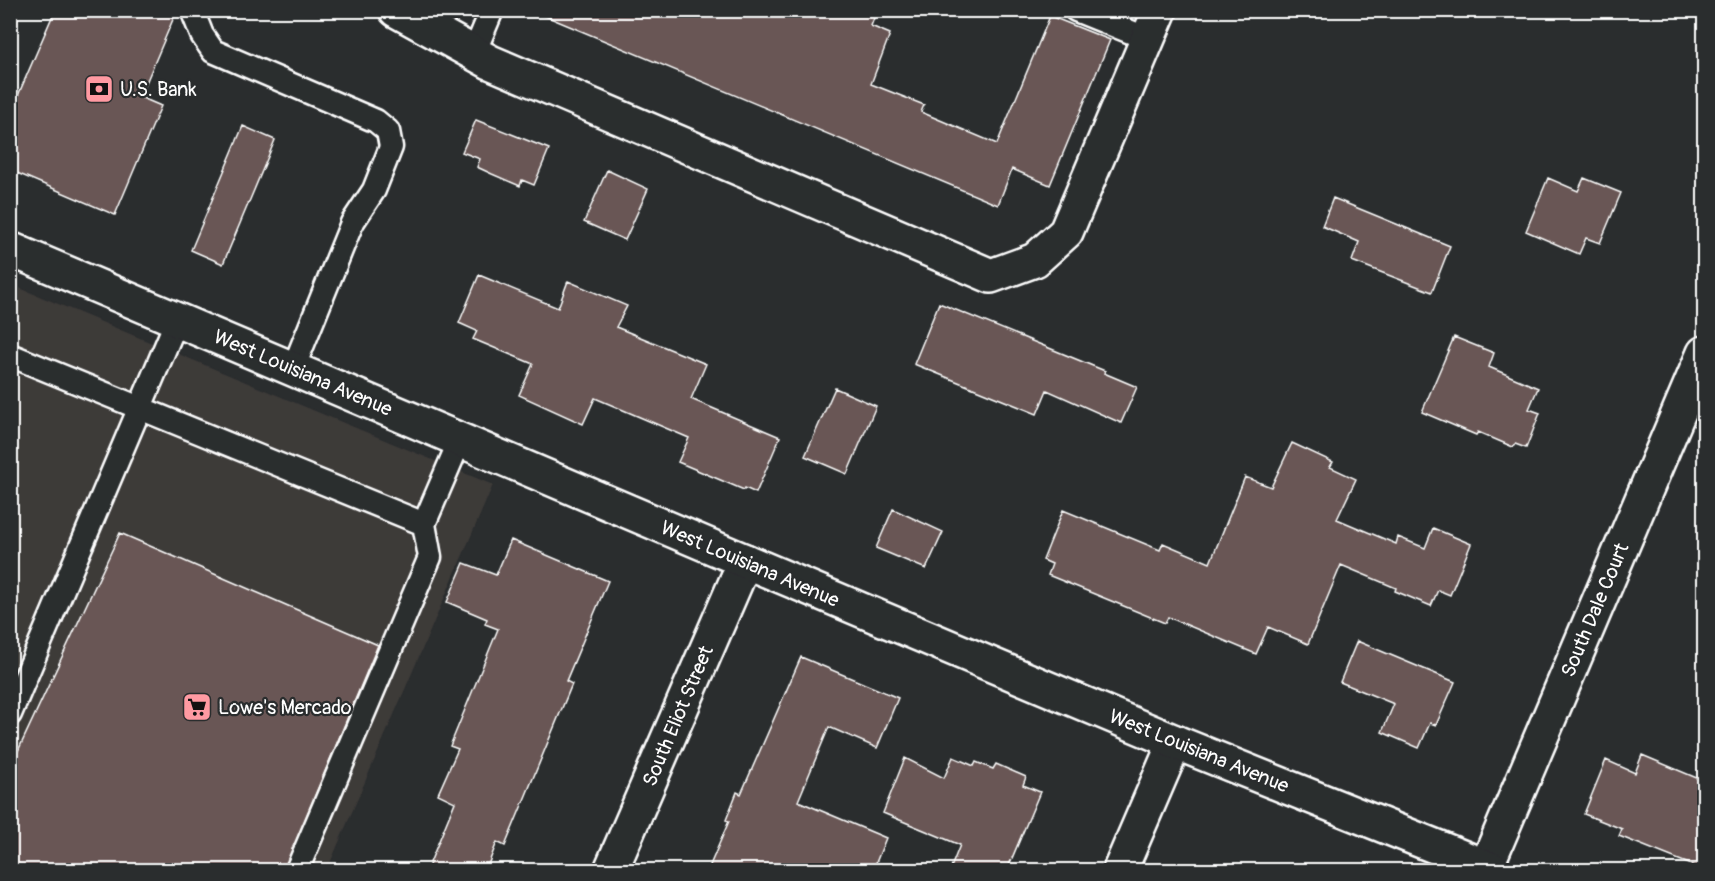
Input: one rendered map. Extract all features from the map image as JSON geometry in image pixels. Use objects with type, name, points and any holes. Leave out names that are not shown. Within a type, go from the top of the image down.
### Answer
[{"type":"street","points":[[396,10],[490,62],[991,276],[1035,260],[1066,232],[1154,25]]},
{"type":"street","name":"West Louisiana Avenue","points":[[10,249],[1175,742],[1490,869]]},
{"type":"street","name":"South Dale Court","points":[[1490,869],[1704,353]]},
{"type":"street","name":"South Eliot Street","points":[[611,870],[745,561]]},
{"type":"street","points":[[1120,870],[1175,742]]},
{"type":"lane","points":[[192,10],[202,35],[213,51],[376,122],[388,131],[391,147],[374,190],[352,223],[293,369]]},
{"type":"lane","points":[[474,53],[492,10]]},
{"type":"lane","points":[[1076,10],[1154,25]]},
{"type":"lane","points":[[10,714],[177,320]]},
{"type":"lane","points":[[10,355],[424,524]]},
{"type":"lane","points":[[297,870],[430,557],[424,524],[460,440]]},
{"type":"shaded area","points":[[10,284],[493,485],[327,870],[11,870]]},
{"type":"building","points":[[55,10],[177,10],[140,97],[161,106],[115,215],[10,170],[10,114]]},
{"type":"building","points":[[531,10],[877,10],[871,26],[890,34],[871,84],[924,105],[921,112],[997,144],[1050,16],[1110,40],[1050,185],[1012,169],[998,205]]},
{"type":"building","points":[[476,120],[549,149],[534,185],[522,180],[520,186],[492,174],[477,167],[480,159],[462,152]]},
{"type":"building","points":[[243,126],[275,140],[223,264],[191,250]]},
{"type":"building","points":[[607,170],[648,189],[625,240],[584,222]]},
{"type":"building","points":[[1548,178],[1578,191],[1584,178],[1621,193],[1600,243],[1586,238],[1579,254],[1526,231]]},
{"type":"building","points":[[1333,198],[1450,246],[1432,292],[1352,261],[1359,242],[1322,226]]},
{"type":"building","points":[[479,275],[558,308],[568,281],[627,306],[616,327],[706,364],[691,399],[780,437],[756,493],[678,462],[689,438],[595,398],[583,424],[519,395],[533,364],[473,339],[477,331],[459,323]]},
{"type":"building","points":[[939,303],[1105,371],[1104,373],[1137,387],[1121,423],[1047,390],[1037,414],[914,364]]},
{"type":"building","points":[[1454,337],[1494,353],[1489,367],[1538,388],[1529,409],[1540,413],[1526,448],[1515,444],[1513,447],[1478,432],[1476,435],[1422,412]]},
{"type":"building","points":[[835,388],[876,406],[847,474],[805,456]]},
{"type":"building","points":[[1292,443],[1333,462],[1330,467],[1356,479],[1337,519],[1396,544],[1398,537],[1425,548],[1433,528],[1471,544],[1450,595],[1438,590],[1431,606],[1395,591],[1396,588],[1341,565],[1308,644],[1268,627],[1256,654],[1168,617],[1165,623],[1048,575],[1052,564],[1043,560],[1063,510],[1160,550],[1163,543],[1210,563],[1245,477],[1271,487]]},
{"type":"building","points":[[893,509],[943,532],[926,569],[876,548]]},
{"type":"building","name":"Lowe's Mercado","points":[[120,533],[378,645],[284,870],[10,870],[10,768]]},
{"type":"building","points":[[511,540],[608,581],[566,681],[572,684],[505,846],[497,842],[486,870],[427,870],[455,802],[438,794],[458,749],[450,746],[498,629],[485,624],[487,619],[447,602],[464,563],[496,575]]},
{"type":"building","points":[[1357,641],[1455,682],[1436,725],[1430,723],[1419,748],[1382,732],[1394,704],[1340,682]]},
{"type":"building","points":[[801,657],[898,698],[877,748],[829,727],[798,801],[886,838],[873,870],[708,870],[729,821],[726,820],[737,792],[741,794]]},
{"type":"building","points":[[1642,755],[1704,781],[1704,870],[1619,836],[1622,829],[1584,814],[1606,760],[1635,773]]},
{"type":"building","points":[[953,757],[974,766],[976,762],[993,769],[996,764],[1026,777],[1023,785],[1040,792],[1007,870],[950,870],[960,845],[883,813],[905,758],[944,778]]},
{"type":"place","name":"U.S. Bank","points":[[99,89]]},
{"type":"place","name":"Lowe's Mercado","points":[[197,707]]}]
